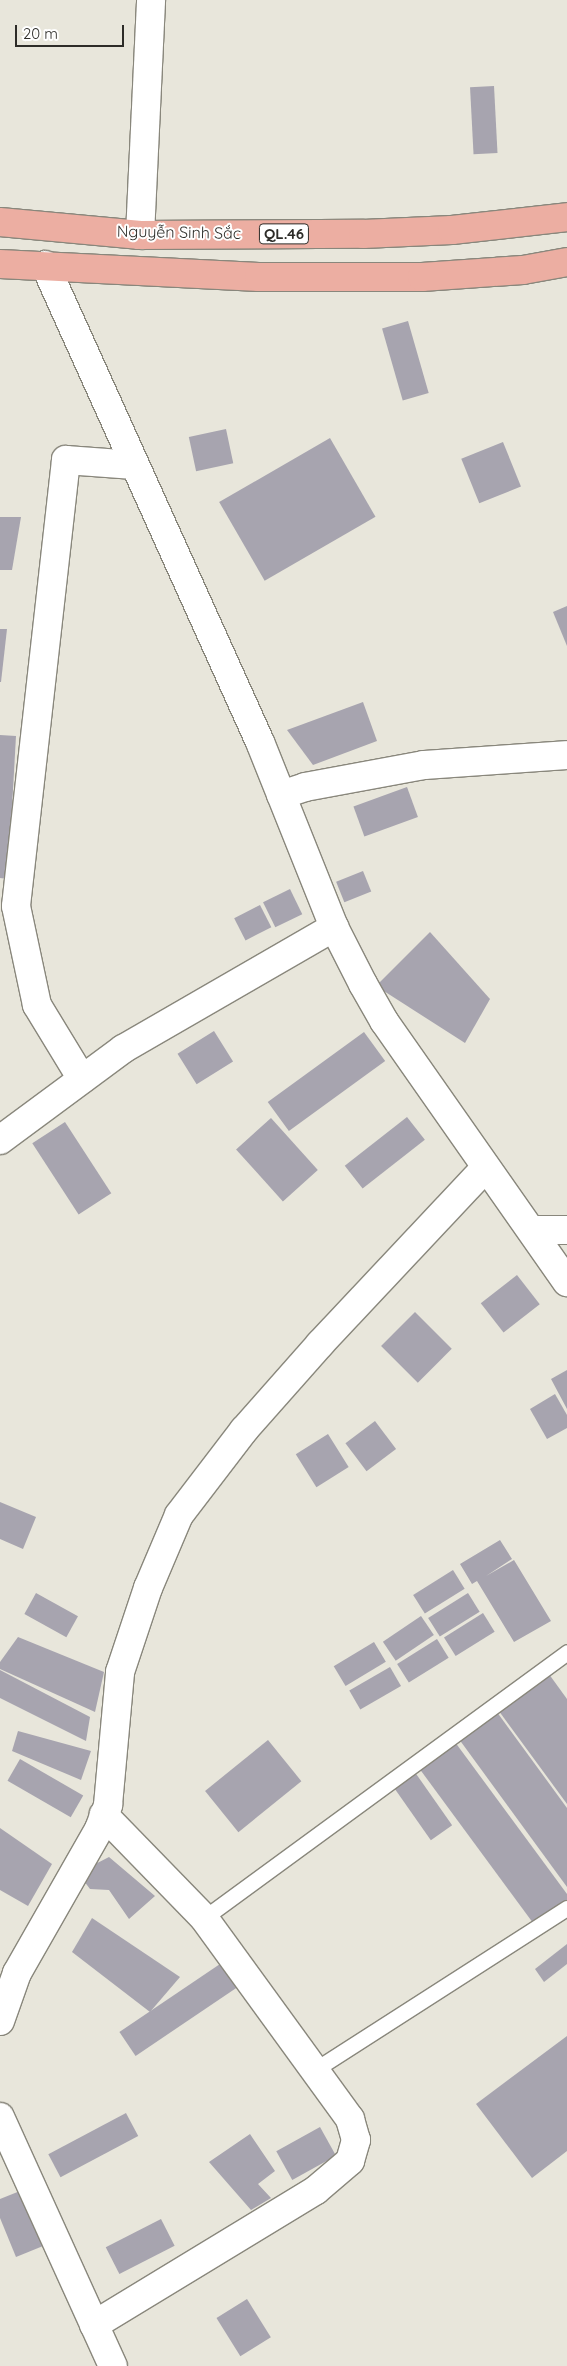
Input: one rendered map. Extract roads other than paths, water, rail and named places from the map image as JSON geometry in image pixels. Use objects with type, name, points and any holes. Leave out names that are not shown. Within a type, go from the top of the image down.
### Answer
[{"type":"highway","name":"Nguyễn Sinh Sắc","points":[[0,222],[140,234],[373,233],[452,230],[567,217]]},
{"type":"highway","points":[[0,264],[259,277],[422,277],[523,270],[567,262]]},
{"type":"street","points":[[140,234],[151,0]]},
{"type":"street","points":[[45,265],[281,795],[334,927],[384,1021],[484,1168],[532,1230],[567,1282]]},
{"type":"street","points":[[82,1079],[37,1005],[16,906],[66,460],[134,465]]},
{"type":"street","points":[[281,795],[305,787],[424,765],[567,755]]},
{"type":"street","points":[[0,1140],[124,1049],[334,927]]},
{"type":"street","points":[[0,2021],[17,1973],[104,1815],[114,1761],[120,1672],[148,1588],[179,1515],[244,1430],[320,1344],[484,1168]]},
{"type":"street","points":[[532,1230],[567,1230]]},
{"type":"street","points":[[94,2325],[316,2190],[350,2161],[356,2140],[350,2119],[316,2069],[204,1918],[104,1815]]},
{"type":"street","points":[[0,2117],[112,2366]]},
{"type":"lane","points":[[204,1918],[567,1652]]},
{"type":"lane","points":[[316,2069],[567,1908]]}]
